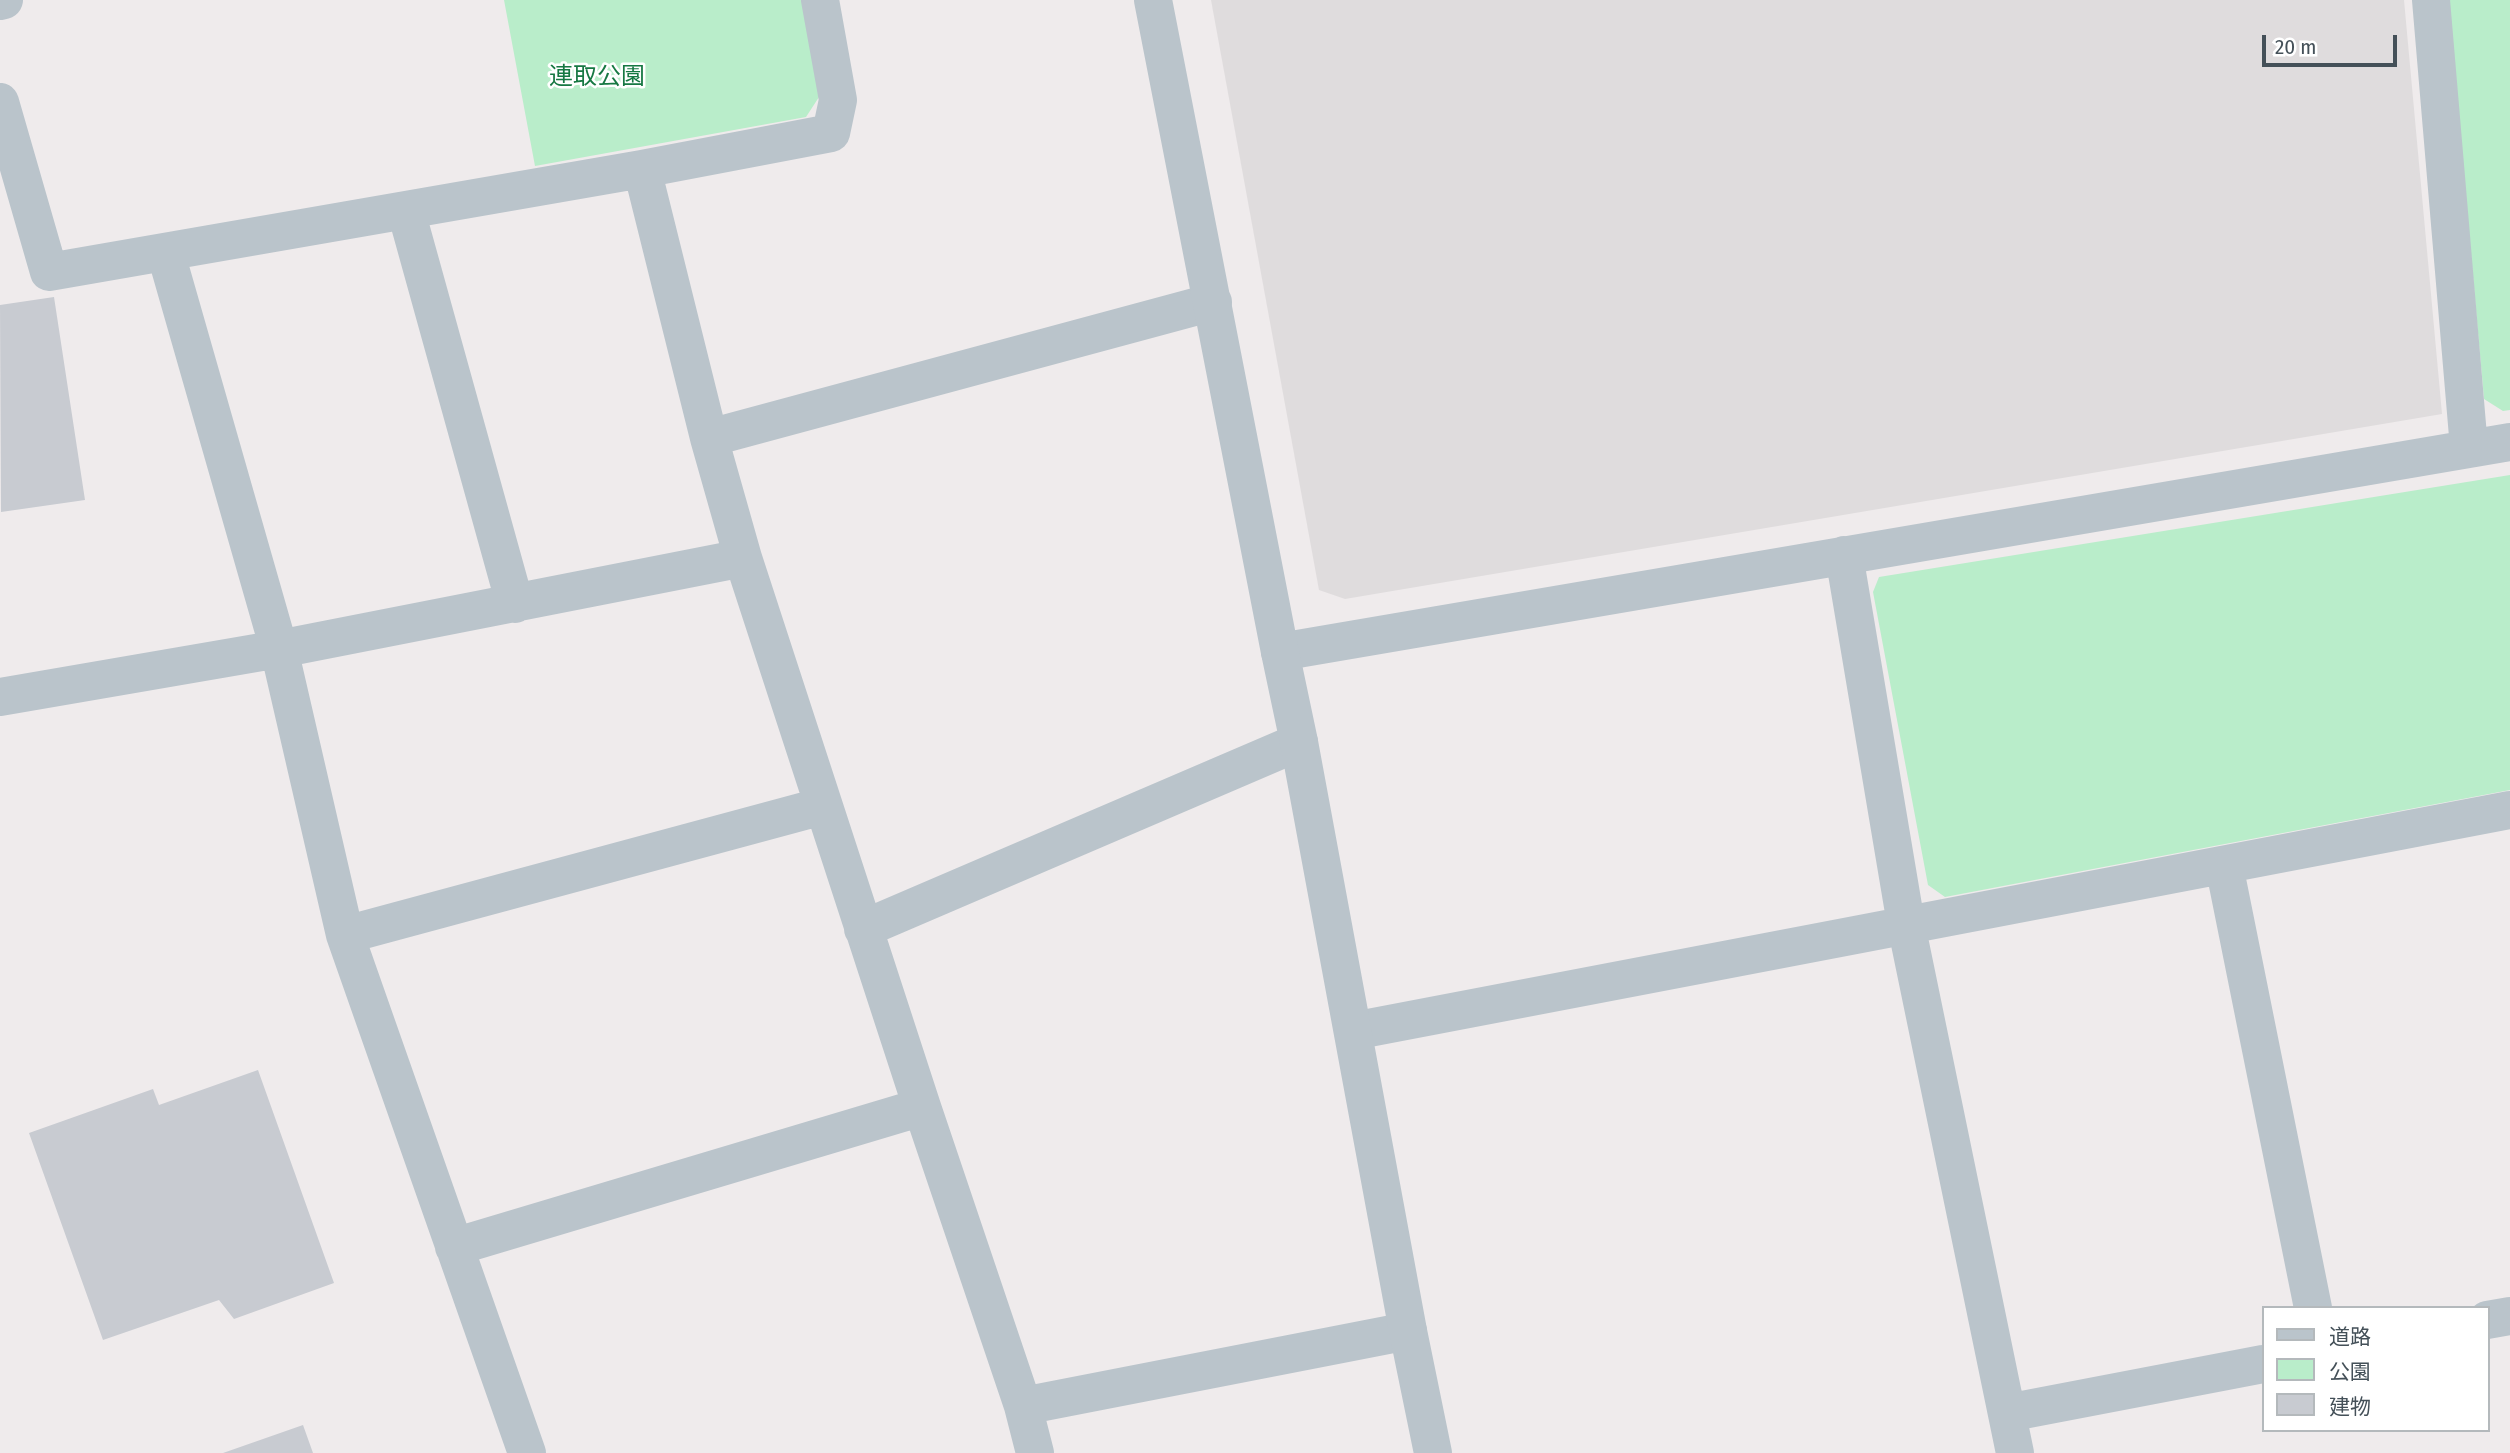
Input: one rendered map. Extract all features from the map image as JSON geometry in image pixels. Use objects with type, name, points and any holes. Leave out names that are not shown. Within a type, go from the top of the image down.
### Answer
[{"type":"street","points":[[0,102],[49,272],[166,254],[831,133],[838,100],[820,0]]},
{"type":"street","points":[[1153,0],[1280,652],[1300,742],[1408,1331],[1433,1453]]},
{"type":"street","points":[[2431,0],[2469,448]]},
{"type":"street","points":[[642,169],[709,438],[743,558],[863,929],[1023,1406],[1035,1453]]},
{"type":"street","points":[[406,211],[515,604]]},
{"type":"street","points":[[166,254],[279,649],[345,935],[527,1453]]},
{"type":"street","points":[[709,438],[1213,302]]},
{"type":"street","points":[[1280,652],[2510,442]]},
{"type":"street","points":[[1844,555],[1906,924],[2015,1453]]},
{"type":"street","points":[[0,697],[279,649],[743,558]]},
{"type":"street","points":[[863,929],[1300,742]]},
{"type":"street","points":[[345,935],[823,806]]},
{"type":"street","points":[[1353,1031],[2510,810]]},
{"type":"street","points":[[2224,865],[2313,1306]]},
{"type":"street","points":[[454,1247],[922,1107]]},
{"type":"street","points":[[2489,1320],[2510,1316]]},
{"type":"street","points":[[1023,1406],[1408,1331]]},
{"type":"street","points":[[2007,1413],[2262,1364]]},
{"type":"shaded area","points":[[1211,0],[2404,0],[2442,414],[1345,599],[1319,590]]},
{"type":"green space","name":"連取公園","points":[[504,0],[803,0],[821,94],[806,117],[535,166]]},
{"type":"green space","points":[[2448,0],[2510,0],[2510,410],[2503,411],[2484,399]]},
{"type":"green space","points":[[2510,475],[2510,790],[1945,897],[1928,885],[1873,592],[1879,577]]},
{"type":"building","points":[[54,297],[85,500],[1,512],[0,305]]},
{"type":"building","points":[[258,1070],[334,1283],[234,1319],[219,1300],[103,1340],[29,1133],[153,1089],[159,1105]]},
{"type":"building","points":[[303,1425],[313,1453],[223,1453]]}]
